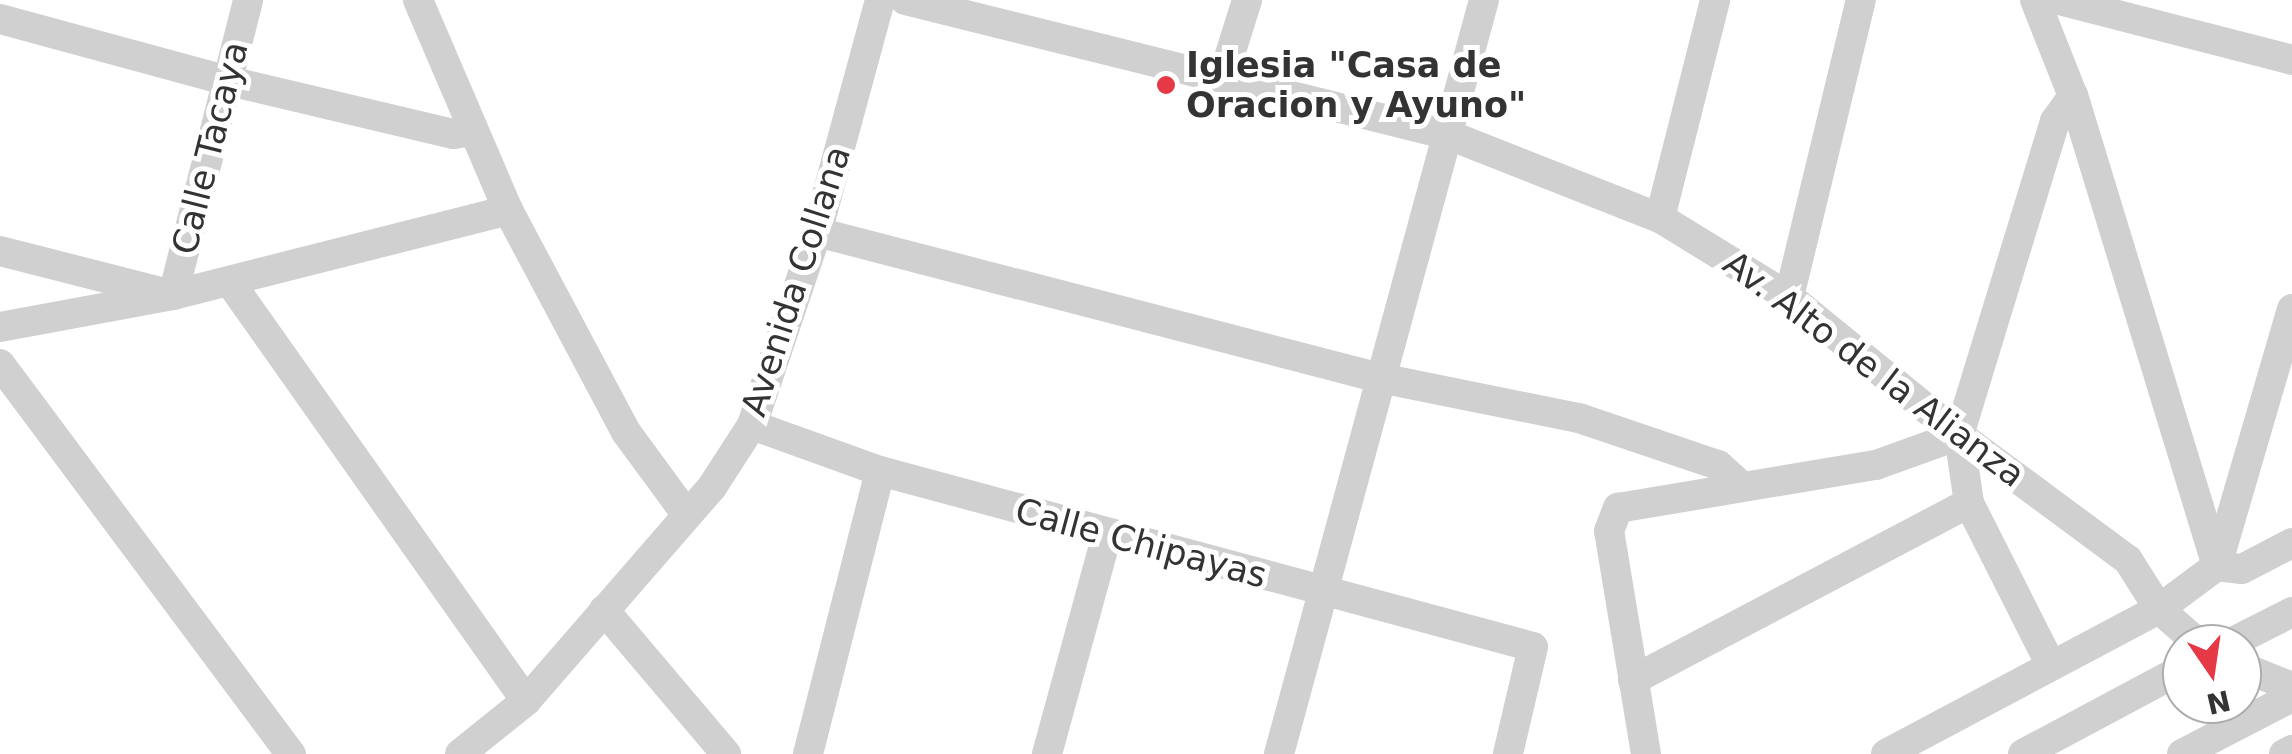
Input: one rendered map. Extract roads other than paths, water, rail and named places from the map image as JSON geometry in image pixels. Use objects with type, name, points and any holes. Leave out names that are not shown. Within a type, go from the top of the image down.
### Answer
[{"type":"street","name":"Calle Tacaya","points":[[173,296],[248,0]]},
{"type":"street","points":[[418,0],[508,210],[626,432],[687,515]]},
{"type":"street","name":"Avenida Collana","points":[[460,754],[526,701],[687,515],[752,425],[817,232],[880,0]]},
{"type":"street","name":"Av. Alto de la Alianza","points":[[906,0],[1449,135],[1660,218],[1789,297],[1959,435],[2128,560],[2159,609],[2176,624]]},
{"type":"street","points":[[1222,80],[1247,0]]},
{"type":"street","points":[[1279,754],[1484,0]]},
{"type":"street","points":[[1660,218],[1715,0]]},
{"type":"street","points":[[1789,297],[1860,0]]},
{"type":"street","points":[[2035,0],[2074,96],[2216,566]]},
{"type":"street","points":[[2059,0],[2292,60]]},
{"type":"street","points":[[0,19],[225,80],[454,134],[473,132]]},
{"type":"street","points":[[2051,665],[1969,503],[1959,435],[2055,121],[2074,96]]},
{"type":"street","points":[[0,327],[173,296],[508,210]]},
{"type":"street","points":[[817,232],[1380,378],[1579,418],[1718,465],[1741,486]]},
{"type":"street","points":[[0,251],[173,296]]},
{"type":"street","points":[[230,282],[526,701]]},
{"type":"street","points":[[1886,754],[2159,609],[2216,566],[2292,309]]},
{"type":"street","points":[[0,364],[291,754]]},
{"type":"street","name":"Calle Chipayas","points":[[752,425],[880,472],[1533,647],[1508,754]]},
{"type":"street","points":[[1646,754],[1609,531],[1614,514],[1631,502],[1876,465],[1959,435]]},
{"type":"street","points":[[808,754],[880,472]]},
{"type":"street","points":[[1633,680],[1969,503]]},
{"type":"street","points":[[1046,754],[1108,534]]},
{"type":"street","points":[[2216,566],[2242,569],[2292,544]]},
{"type":"street","points":[[604,610],[726,754]]},
{"type":"street","points":[[2262,627],[2292,612]]},
{"type":"street","points":[[2262,675],[2292,687]]},
{"type":"street","points":[[2023,754],[2162,680]]},
{"type":"street","points":[[2182,754],[2292,697]]},
{"type":"street","points":[[2284,754],[2292,750]]},
{"type":"place","name":"Iglesia \"Casa de Oracion y Ayuno\"","points":[[1166,85]]}]
